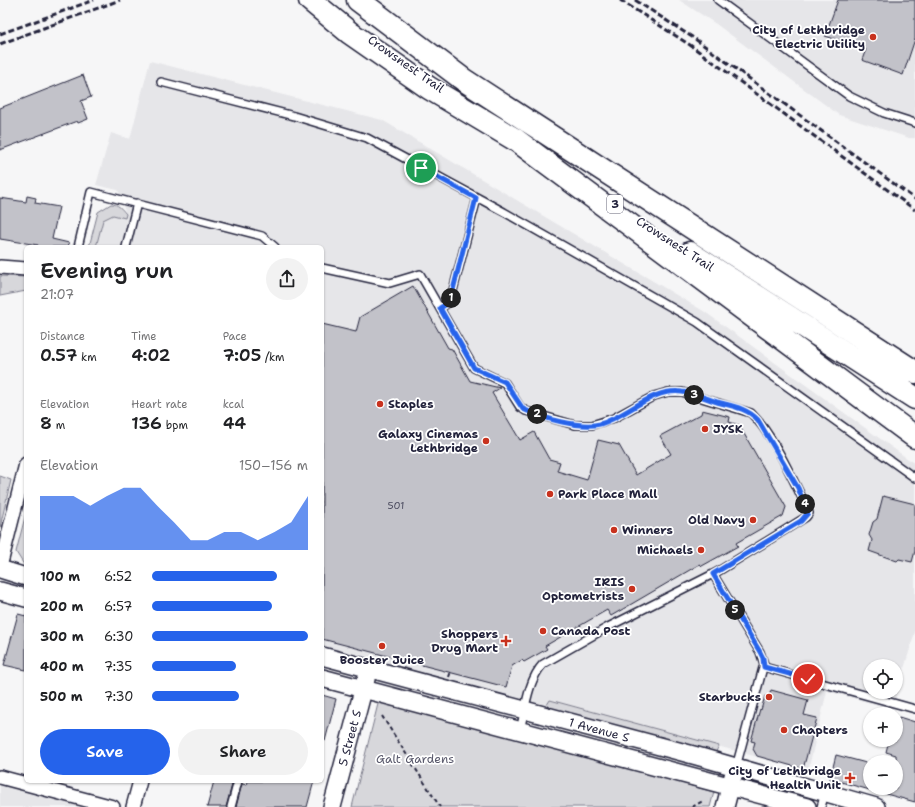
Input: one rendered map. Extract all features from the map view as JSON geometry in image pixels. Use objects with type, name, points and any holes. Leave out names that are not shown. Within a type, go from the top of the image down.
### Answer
[{"type":"highway","points":[[310,0],[350,33],[429,88],[516,140],[915,438]]},
{"type":"highway","name":"Crowsnest Trail","points":[[322,0],[371,40],[516,140],[915,398]]},
{"type":"highway","name":"Crowsnest Trail","points":[[358,0],[413,44],[464,80],[915,372]]},
{"type":"highway","points":[[372,0],[464,80]]},
{"type":"highway","points":[[636,192],[915,355]]},
{"type":"street","points":[[0,267],[24,269]]},
{"type":"street","points":[[24,472],[0,568],[24,576]]},
{"type":"street","points":[[0,591],[24,597]]},
{"type":"street","name":"1 Avenue S","points":[[324,657],[736,767],[823,800],[876,807]]},
{"type":"street","name":"5 Street S","points":[[332,807],[369,669]]},
{"type":"street","name":"1 Avenue S","points":[[324,679],[730,788],[807,807]]},
{"type":"street","points":[[725,807],[736,767]]},
{"type":"street","points":[[0,777],[113,807]]},
{"type":"street","points":[[133,807],[139,783]]},
{"type":"lane","points":[[718,0],[849,96],[884,113],[915,123]]},
{"type":"lane","points":[[161,82],[294,116],[363,136],[697,322],[915,478]]},
{"type":"lane","points":[[78,245],[91,192],[262,236],[273,245]]},
{"type":"lane","points":[[440,308],[450,302],[476,198]]},
{"type":"lane","points":[[126,245],[137,203]]},
{"type":"lane","points":[[324,268],[390,283],[420,274],[474,368],[505,382],[520,407],[526,411],[575,424],[592,425],[614,418],[654,396],[668,392],[682,392],[752,413],[774,446],[798,488],[808,513],[801,521],[713,574],[608,627],[543,664],[537,672],[520,731]]},
{"type":"lane","points":[[713,574],[763,658],[764,667],[736,767]]},
{"type":"lane","points":[[764,667],[915,709]]},
{"type":"lane","points":[[231,807],[237,783]]},
{"type":"path","points":[[382,716],[440,807]]},
{"type":"path","points":[[692,807],[703,802]]},
{"type":"shaded area","points":[[679,0],[915,0],[915,138],[909,138],[839,115],[716,24]]},
{"type":"shaded area","points":[[150,61],[382,120],[705,312],[915,464],[915,632],[903,672],[903,659],[863,659],[863,699],[895,699],[893,707],[885,707],[827,691],[808,771],[551,700],[545,708],[324,649],[324,245],[97,245],[103,220],[113,215],[125,218],[126,214],[118,190],[96,185],[111,133],[130,139]]},
{"type":"shaded area","points":[[0,777],[113,807],[0,807]]},
{"type":"green space","points":[[111,204],[121,208],[126,214],[125,218],[113,215],[103,220],[97,245],[90,245],[98,212]]},
{"type":"green space","points":[[0,276],[24,277],[24,291],[0,296]]},
{"type":"green space","points":[[0,476],[11,480],[0,527]]},
{"type":"green space","points":[[24,521],[24,565],[16,552]]},
{"type":"green space","name":"Galt Gardens","points":[[379,700],[714,792],[710,807],[352,807]]},
{"type":"green space","points":[[550,700],[719,746],[714,755],[545,708]]},
{"type":"building","name":"City of Lethbridge Electric Utility","points":[[838,0],[915,0],[915,39],[903,75],[862,60],[866,49],[825,36]]},
{"type":"building","points":[[83,75],[91,97],[81,101],[88,119],[78,123],[77,121],[0,150],[0,108]]},
{"type":"building","points":[[27,196],[36,198],[35,203],[59,207],[52,239],[69,243],[68,245],[38,245],[0,239],[0,198],[26,202]]},
{"type":"building","name":"Park Place Mall","points":[[413,286],[448,348],[452,349],[470,381],[500,388],[492,393],[520,440],[534,432],[549,459],[560,462],[557,471],[587,480],[598,440],[619,445],[636,475],[671,454],[660,436],[701,414],[702,410],[730,417],[729,422],[739,425],[786,507],[783,516],[736,543],[738,546],[702,566],[700,564],[611,616],[607,610],[545,646],[547,649],[524,662],[522,660],[512,666],[506,687],[324,640],[324,324],[356,332],[360,317]]},
{"type":"building","points":[[883,496],[915,504],[915,551],[912,562],[899,559],[897,561],[869,551],[872,540],[869,535],[873,522],[877,519]]},
{"type":"building","points":[[18,614],[24,616],[24,670],[4,665]]},
{"type":"building","name":"Chapters","points":[[771,690],[808,700],[804,715],[817,718],[803,769],[757,756],[753,749],[755,742],[751,741],[760,709],[761,710],[765,696],[769,697]]},
{"type":"building","points":[[324,696],[336,699],[324,741]]},
{"type":"building","points":[[903,718],[915,722],[915,802],[890,795],[903,795],[903,755],[896,755],[886,752],[887,747],[903,747]]},
{"type":"building","points":[[836,755],[863,762],[863,788],[830,779]]},
{"type":"building","points":[[213,783],[232,783],[226,807],[207,807]]},
{"type":"building","points":[[248,783],[313,783],[307,807],[236,807],[242,784],[247,785]]},
{"type":"railway","points":[[0,34],[94,0]]},
{"type":"railway","points":[[0,44],[120,0]]},
{"type":"railway","points":[[620,0],[690,45],[915,210]]},
{"type":"railway","points":[[635,0],[695,39],[915,199]]},
{"type":"place","name":"City of Lethbridge Electric Utility","points":[[873,37]]},
{"type":"place","name":"Staples","points":[[380,404]]},
{"type":"place","name":"JYSK","points":[[705,429]]},
{"type":"place","name":"Galaxy Cinemas Lethbridge","points":[[486,441]]},
{"type":"place","name":"Park Place Mall","points":[[550,494]]},
{"type":"place","name":"Old Navy","points":[[753,520]]},
{"type":"place","name":"Winners","points":[[614,530]]},
{"type":"place","name":"Michaels","points":[[701,550]]},
{"type":"place","name":"IRIS Optometrists","points":[[632,589]]},
{"type":"place","name":"Canada Post","points":[[543,631]]},
{"type":"place","name":"Shoppers Drug Mart","points":[[506,641]]},
{"type":"place","name":"Booster Juice","points":[[382,646]]},
{"type":"place","name":"Starbucks","points":[[769,697]]},
{"type":"place","name":"Chapters","points":[[784,730]]},
{"type":"place","name":"City of Lethbridge Health Unit","points":[[850,778]]},
{"type":"route","points":[[421,168],[476,198],[450,302],[440,308],[474,368],[492,377],[500,378],[505,382],[520,407],[526,411],[575,424],[592,425],[601,424],[614,418],[654,396],[668,392],[682,392],[741,408],[752,413],[758,420],[798,488],[808,513],[801,521],[713,574],[760,652],[763,658],[764,667],[808,679]]}]
